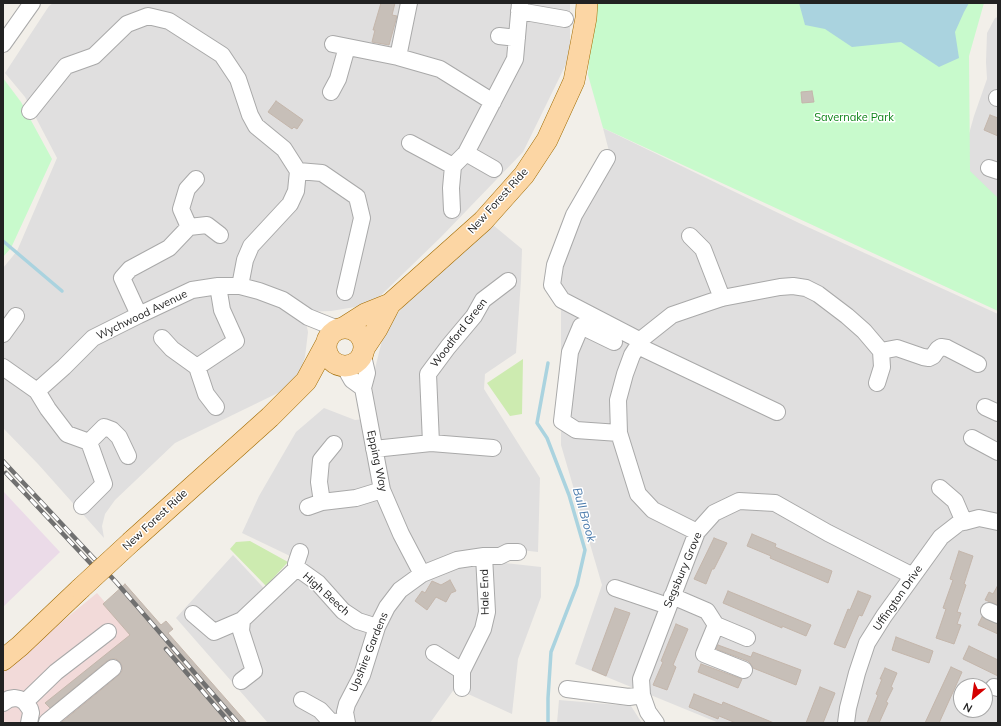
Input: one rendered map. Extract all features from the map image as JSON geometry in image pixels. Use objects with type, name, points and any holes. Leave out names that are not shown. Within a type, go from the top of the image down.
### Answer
[{"type":"main road","name":"New Forest Ride","points":[[3,660],[270,417],[306,381],[333,336],[365,314],[390,304],[483,221],[524,175],[547,140],[574,81],[586,18],[587,3]]},
{"type":"main road","name":"New Forest Ride","points":[[306,381],[325,376],[343,366],[355,364],[364,352],[390,304]]},
{"type":"main road","points":[[343,366],[336,364],[328,356],[333,336],[349,328],[356,330],[364,341],[364,352]]},
{"type":"street","points":[[3,44],[32,3]]},
{"type":"street","points":[[398,57],[409,3]]},
{"type":"street","points":[[452,210],[451,188],[453,166],[466,153],[515,59],[520,7],[565,19]]},
{"type":"street","points":[[30,111],[66,66],[94,56],[127,24],[147,9],[169,21],[222,55],[238,79],[250,115],[256,126],[284,149],[298,171],[296,191],[290,204],[251,246],[245,260],[240,286]]},
{"type":"street","points":[[499,36],[517,38]]},
{"type":"street","points":[[331,92],[338,79],[340,45],[398,57],[440,69],[493,102]]},
{"type":"street","points":[[410,143],[453,166]]},
{"type":"street","points":[[466,153],[494,169]]},
{"type":"street","points":[[607,158],[574,215],[555,265],[552,285],[562,300],[639,344],[777,412]]},
{"type":"street","points":[[298,171],[322,173],[357,197],[362,218],[345,292]]},
{"type":"street","points":[[189,227],[181,210],[187,189],[196,179]]},
{"type":"street","points":[[138,315],[122,278],[130,269],[169,248],[189,227],[207,225],[220,235]]},
{"type":"street","points":[[690,236],[703,249],[722,298]]},
{"type":"street","name":"Woodford Green","points":[[431,442],[428,374],[474,316],[483,300],[508,281]]},
{"type":"street","points":[[197,367],[236,341],[222,310],[218,286]]},
{"type":"street","name":"Wychwood Avenue","points":[[37,391],[93,338],[192,290],[218,286],[240,286],[259,291],[283,300],[333,336]]},
{"type":"street","points":[[697,532],[653,510],[638,494],[619,433],[618,400],[632,355],[643,338],[672,315],[722,298],[780,287],[793,286],[806,288],[818,294],[847,316],[864,331],[882,351],[882,367],[877,383]]},
{"type":"street","points":[[3,334],[16,316]]},
{"type":"street","points":[[614,342],[581,326],[570,352],[562,421],[576,430],[619,433]]},
{"type":"street","points":[[162,338],[172,349],[197,367],[206,394],[216,407]]},
{"type":"street","points":[[882,351],[898,348],[929,358],[933,356],[941,347],[947,348],[978,364]]},
{"type":"street","name":"Epping Way","points":[[364,352],[367,373],[363,388],[382,490],[400,534],[422,574]]},
{"type":"street","points":[[343,366],[352,380],[363,388]]},
{"type":"street","points":[[3,367],[37,391],[48,409],[67,434],[89,442],[104,484],[82,506]]},
{"type":"street","points":[[89,442],[104,428],[112,430],[119,437],[128,456]]},
{"type":"street","points":[[972,438],[998,452]]},
{"type":"street","points":[[374,449],[431,442],[493,448]]},
{"type":"street","points":[[334,444],[321,460],[315,504],[356,498],[382,490]]},
{"type":"street","points":[[940,488],[955,501],[964,522]]},
{"type":"street","name":"Segsbury Grove","points":[[656,723],[648,712],[642,695],[640,679],[697,532],[714,513],[739,501],[775,503],[828,533],[913,576]]},
{"type":"street","name":"Uffington Drive","points":[[846,723],[848,708],[857,673],[867,643],[884,616],[941,537],[959,523],[979,518],[998,522]]},
{"type":"street","name":"High Beech","points":[[242,620],[296,568],[300,552]]},
{"type":"street","name":"Hale End","points":[[422,574],[457,560],[484,556],[500,556],[508,552],[518,552]]},
{"type":"street","name":"Hale End","points":[[462,688],[462,671],[483,629],[487,612],[484,556]]},
{"type":"street","name":"High Beech","points":[[296,568],[318,583],[343,611],[358,621],[377,627]]},
{"type":"street","name":"Upshire Gardens","points":[[302,700],[320,710],[331,722],[347,722],[345,712],[347,704],[362,675],[377,627],[387,607],[400,590],[422,574]]},
{"type":"street","points":[[615,588],[707,611],[716,625],[747,638]]},
{"type":"street","points":[[193,614],[214,632],[242,620],[241,631],[254,671],[241,681]]},
{"type":"street","points":[[716,625],[704,654],[744,670]]},
{"type":"street","points":[[25,702],[56,672],[108,632]]},
{"type":"street","points":[[434,653],[462,671]]},
{"type":"street","points":[[3,703],[9,699],[20,699],[25,702],[30,709],[30,720],[47,722],[113,668]]},
{"type":"street","points":[[567,689],[629,697],[642,695]]},
{"type":"shaded area","points":[[53,3],[570,3],[570,56],[523,152],[441,237],[376,300],[355,307],[331,311],[304,312],[308,332],[305,357],[299,375],[282,391],[175,443],[115,500],[105,514],[102,526],[104,538],[38,464],[3,428],[3,268],[17,251],[57,158],[25,97],[5,73],[49,6]]},
{"type":"shaded area","points":[[998,17],[998,220],[956,180],[974,116],[987,79],[987,33],[995,18]]},
{"type":"shaded area","points":[[603,128],[799,223],[998,314],[998,723],[719,723],[575,664],[602,585],[561,445],[561,274],[579,212],[611,159]]},
{"type":"shaded area","points":[[493,225],[522,249],[521,280],[516,353],[485,374],[484,389],[540,478],[538,552],[503,548],[505,563],[541,567],[541,597],[518,659],[512,714],[455,688],[430,723],[268,723],[176,618],[233,555],[273,598],[305,567],[290,556],[242,533],[259,496],[296,432],[324,408],[355,420],[373,418],[372,381],[385,328],[409,300]]},
{"type":"shaded area","points":[[3,491],[60,552],[3,607]]},
{"type":"shaded area","points":[[97,593],[209,723],[3,723],[3,670]]},
{"type":"shaded area","points":[[559,700],[631,706],[642,723],[557,723]]},
{"type":"green space","name":"Savernake Park","points":[[593,3],[984,3],[969,56],[970,171],[998,198],[998,311],[603,128],[588,75]]},
{"type":"green space","points":[[3,78],[21,102],[52,159],[11,248],[3,257]]},
{"type":"green space","points":[[523,359],[522,414],[510,416],[487,383]]},
{"type":"green space","points":[[250,541],[288,562],[266,586],[230,549],[236,542]]},
{"type":"water","points":[[799,3],[969,3],[955,32],[959,58],[939,67],[901,42],[852,47],[825,29],[805,25]]},
{"type":"building","points":[[381,3],[395,3],[392,15],[397,16],[389,45],[372,42],[375,30],[373,30]]},
{"type":"building","points":[[812,91],[814,102],[802,103],[801,92]]},
{"type":"building","points":[[276,101],[303,120],[297,129],[294,127],[292,129],[268,112]]},
{"type":"building","points":[[990,115],[998,118],[998,136],[984,130]]},
{"type":"building","points":[[752,534],[776,544],[775,547],[832,571],[828,583],[770,558],[771,556],[747,546]]},
{"type":"building","points":[[714,538],[727,543],[714,569],[712,569],[706,584],[694,579]]},
{"type":"building","points":[[959,551],[973,556],[964,584],[966,585],[957,612],[961,613],[957,624],[961,625],[954,644],[936,638],[946,609],[943,608],[953,580],[950,579]]},
{"type":"building","points":[[450,580],[456,591],[451,593],[446,602],[436,597],[427,610],[415,601],[422,591],[425,593],[432,581],[441,585]]},
{"type":"building","points":[[125,584],[161,625],[166,621],[173,629],[168,633],[247,723],[63,723],[62,722],[119,675],[122,671],[122,666],[116,659],[107,661],[50,708],[45,703],[130,635],[103,604]]},
{"type":"building","points":[[998,585],[998,605],[985,600],[989,592],[993,594]]},
{"type":"building","points":[[728,591],[811,625],[806,636],[782,626],[782,628],[723,603]]},
{"type":"building","points":[[858,591],[871,596],[862,616],[859,615],[845,648],[834,644],[848,609],[850,610]]},
{"type":"building","points":[[615,608],[630,613],[606,676],[592,670]]},
{"type":"building","points":[[982,617],[998,624],[998,634],[978,625]]},
{"type":"building","points":[[676,624],[688,629],[673,665],[676,667],[667,690],[653,685],[663,662],[661,661]]},
{"type":"building","points":[[896,637],[933,651],[929,663],[892,650]]},
{"type":"building","points":[[718,645],[751,657],[753,652],[801,670],[796,685],[753,668],[748,661],[716,649]]},
{"type":"building","points":[[969,646],[998,660],[998,676],[963,659]]},
{"type":"building","points":[[701,664],[742,679],[738,688],[698,672]]},
{"type":"building","points":[[951,667],[962,672],[959,678],[953,678],[953,692],[939,723],[925,723]]},
{"type":"building","points":[[885,668],[897,673],[891,687],[893,688],[886,702],[888,703],[879,723],[867,723],[878,695],[876,694]]},
{"type":"building","points":[[820,687],[835,693],[823,723],[806,723]]},
{"type":"building","points":[[694,694],[722,705],[723,702],[774,723],[736,723],[719,716],[718,719],[689,707]]},
{"type":"waterway","points":[[3,241],[62,291]]},
{"type":"waterway","name":"Bull Brook","points":[[548,363],[537,423],[547,438],[569,495],[585,550],[577,585],[551,652],[548,723]]},
{"type":"railway","points":[[3,461],[116,582],[238,723]]},
{"type":"railway","points":[[6,473],[93,566]]},
{"type":"railway","points":[[166,649],[230,723]]}]
